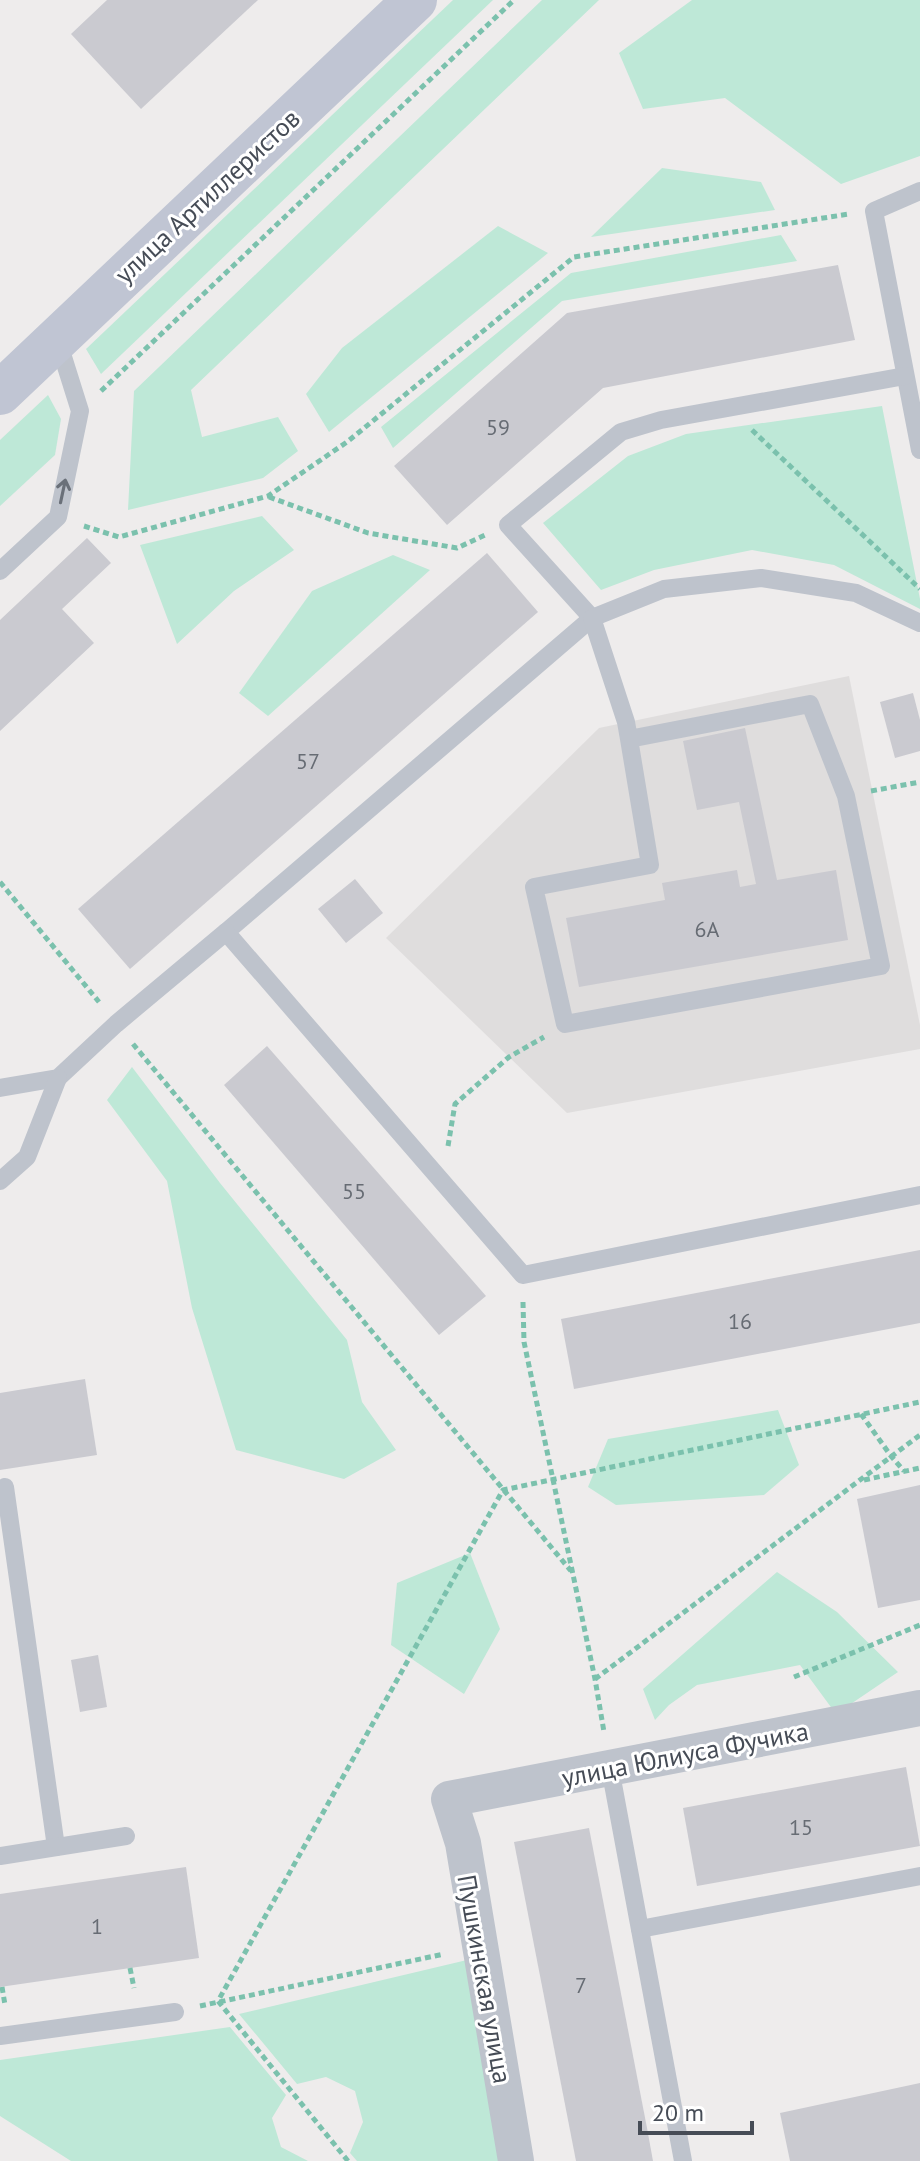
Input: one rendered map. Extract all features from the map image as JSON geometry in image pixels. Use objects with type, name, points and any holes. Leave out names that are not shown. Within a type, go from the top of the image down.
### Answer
[{"type":"street","name":"улица Артиллеристов","points":[[0,393],[415,0]]},
{"type":"street","name":"улица Юлиуса Фучика","points":[[449,1799],[920,1708]]},
{"type":"street","name":"Пушкинская улица","points":[[449,1799],[463,1843],[516,2161]]},
{"type":"lane","points":[[920,191],[874,211],[920,450]]},
{"type":"lane","points":[[0,571],[58,517],[80,411],[57,339]]},
{"type":"lane","points":[[629,739],[810,704],[846,796],[881,966],[565,1024],[534,887],[650,865],[626,722],[592,618],[508,525],[621,432],[661,420],[905,376]]},
{"type":"lane","points":[[0,1181],[27,1157],[58,1078],[116,1024],[592,618],[664,589],[761,578],[856,593],[920,623]]},
{"type":"lane","points":[[226,932],[523,1275],[920,1195]]},
{"type":"lane","points":[[0,1088],[58,1078]]},
{"type":"lane","points":[[5,1487],[56,1847]]},
{"type":"lane","points":[[610,1768],[683,2161]]},
{"type":"lane","points":[[0,1856],[126,1836]]},
{"type":"lane","points":[[640,1929],[920,1876]]},
{"type":"lane","points":[[0,2036],[175,2012]]},
{"type":"path","points":[[80,411],[514,0]]},
{"type":"path","points":[[84,526],[119,537],[268,496],[347,442],[574,257],[874,211]]},
{"type":"path","points":[[728,408],[920,589]]},
{"type":"path","points":[[268,496],[368,533],[457,548],[508,525]]},
{"type":"path","points":[[846,796],[920,782]]},
{"type":"path","points":[[0,882],[571,1571]]},
{"type":"path","points":[[442,1181],[455,1104],[509,1057],[565,1024]]},
{"type":"path","points":[[523,1275],[524,1342],[595,1679],[610,1768]]},
{"type":"path","points":[[218,2001],[503,1490],[920,1402]]},
{"type":"path","points":[[861,1414],[904,1471]]},
{"type":"path","points":[[595,1679],[920,1435]]},
{"type":"path","points":[[859,1481],[920,1468]]},
{"type":"path","points":[[794,1677],[920,1625]]},
{"type":"path","points":[[175,2012],[480,1946]]},
{"type":"path","points":[[130,1968],[134,1988]]},
{"type":"path","points":[[2,1987],[5,2005]]},
{"type":"path","points":[[218,2001],[348,2161]]},
{"type":"shaded area","points":[[849,676],[920,1025],[920,1049],[567,1113],[386,938],[599,728]]},
{"type":"green space","points":[[453,0],[493,0],[101,374],[86,349]]},
{"type":"green space","points":[[542,0],[599,0],[191,390],[202,437],[278,417],[298,451],[263,478],[128,510],[134,391]]},
{"type":"green space","points":[[692,0],[920,0],[920,156],[841,184],[725,98],[643,109],[619,53]]},
{"type":"green space","points":[[662,168],[761,182],[775,210],[591,237]]},
{"type":"green space","points":[[498,226],[548,253],[329,432],[306,394],[342,348]]},
{"type":"green space","points":[[781,235],[797,261],[562,301],[393,448],[381,427],[571,273]]},
{"type":"green space","points":[[48,395],[61,419],[55,455],[0,506],[0,440]]},
{"type":"green space","points":[[882,406],[920,609],[834,565],[752,550],[654,570],[601,590],[543,523],[628,456],[686,434]]},
{"type":"green space","points":[[262,516],[294,550],[234,591],[177,644],[140,545]]},
{"type":"green space","points":[[393,555],[430,570],[268,716],[239,693],[312,591]]},
{"type":"green space","points":[[132,1067],[220,1183],[347,1340],[362,1402],[396,1450],[344,1479],[236,1450],[192,1308],[167,1181],[107,1100]]},
{"type":"green space","points":[[778,1410],[799,1465],[764,1495],[616,1505],[588,1487],[608,1439]]},
{"type":"green space","points":[[470,1553],[500,1629],[464,1694],[391,1645],[397,1583]]},
{"type":"green space","points":[[777,1572],[837,1612],[898,1672],[836,1714],[800,1665],[697,1685],[669,1705],[655,1720],[643,1689]]},
{"type":"green space","points":[[467,1960],[502,2161],[357,2161],[350,2153],[363,2122],[355,2091],[326,2077],[297,2084],[239,2014]]},
{"type":"green space","points":[[230,2027],[286,2095],[272,2118],[281,2147],[308,2161],[71,2161],[0,2116],[0,2060]]},
{"type":"building","points":[[107,0],[258,0],[141,109],[71,34]]},
{"type":"building","points":[[838,265],[855,340],[603,388],[447,525],[394,466],[567,313]]},
{"type":"building","points":[[87,538],[111,563],[62,609],[94,643],[0,731],[0,620]]},
{"type":"building","points":[[487,553],[538,612],[130,969],[78,909]]},
{"type":"building","points":[[913,693],[920,720],[920,751],[895,758],[880,702]]},
{"type":"building","points":[[745,728],[777,880],[836,870],[848,940],[579,987],[566,918],[665,900],[662,883],[737,870],[740,887],[756,884],[739,802],[697,810],[683,741]]},
{"type":"building","points":[[355,879],[383,913],[346,943],[318,909]]},
{"type":"building","points":[[267,1046],[486,1296],[439,1335],[224,1085]]},
{"type":"building","points":[[920,1250],[920,1323],[574,1389],[561,1319]]},
{"type":"building","points":[[85,1379],[97,1455],[0,1470],[0,1393]]},
{"type":"building","points":[[920,1485],[920,1600],[878,1608],[857,1499]]},
{"type":"building","points":[[98,1655],[107,1707],[80,1712],[71,1660]]},
{"type":"building","points":[[906,1767],[920,1846],[697,1886],[683,1808]]},
{"type":"building","points":[[589,1828],[653,2161],[576,2161],[514,1842]]},
{"type":"building","points":[[186,1867],[199,1958],[0,1987],[0,1894]]},
{"type":"building","points":[[920,2083],[920,2161],[790,2161],[780,2113]]}]
